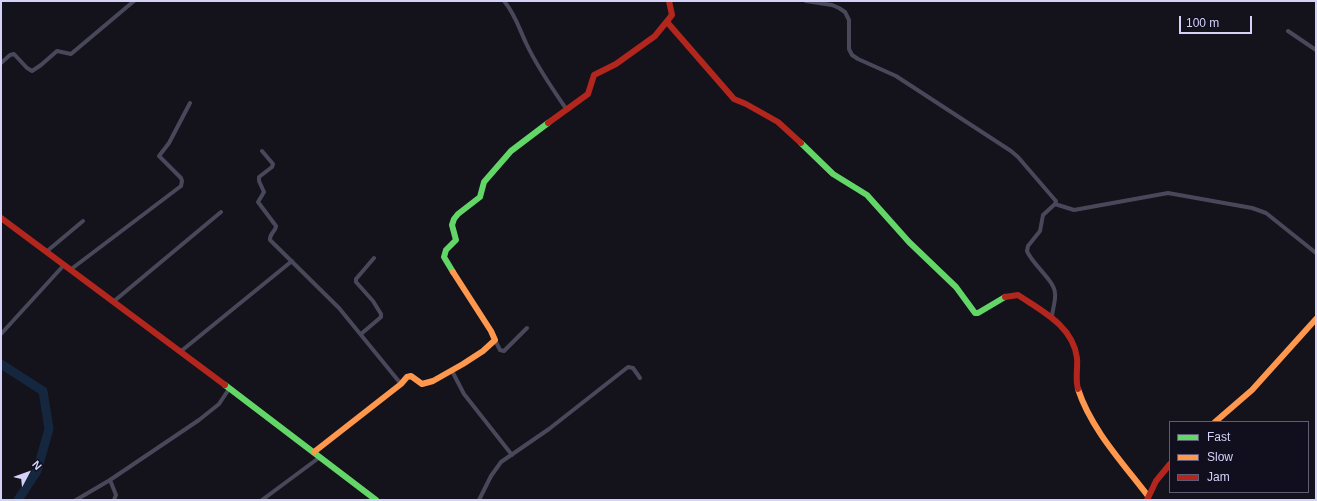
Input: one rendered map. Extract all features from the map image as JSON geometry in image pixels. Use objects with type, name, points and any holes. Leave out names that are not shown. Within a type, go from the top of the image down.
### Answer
[{"type":"main road","points":[[314,452],[401,384],[404,379],[411,376],[424,384],[469,362],[495,340],[491,331],[457,280],[444,257],[446,250],[456,240],[452,222],[458,214],[480,197],[484,182],[510,151],[567,110],[589,92],[594,75],[616,64],[655,36],[672,15],[669,1]]},
{"type":"main road","points":[[667,22],[734,99],[778,122],[833,174],[867,195],[909,242],[956,288],[974,313],[978,313],[1005,297],[1018,295],[1052,319],[1069,335],[1075,348],[1077,359],[1077,386],[1082,402],[1097,429],[1147,498],[1156,481],[1169,465]]},
{"type":"main road","points":[[1,218],[376,500]]},
{"type":"main road","points":[[1216,421],[1252,390],[1316,319]]},
{"type":"street","points":[[1,63],[10,55],[14,54],[32,71],[58,51],[71,54],[134,1]]},
{"type":"street","points":[[504,1],[516,18],[525,42],[542,73],[567,110]]},
{"type":"street","points":[[806,1],[832,5],[845,12],[849,20],[849,49],[852,55],[896,76],[1011,151],[1056,201],[1055,204]]},
{"type":"street","points":[[1288,31],[1316,50]]},
{"type":"street","points":[[70,270],[181,186],[181,178],[159,156],[169,143],[190,103]]},
{"type":"street","points":[[262,151],[273,165],[259,177],[259,181],[264,192],[258,202],[276,226],[270,240],[339,308],[401,384]]},
{"type":"street","points":[[1055,204],[1074,210],[1168,193],[1238,205],[1260,210],[1266,213],[1316,254]]},
{"type":"street","points":[[1052,319],[1055,293],[1053,287],[1027,251],[1028,246],[1040,231],[1042,217],[1045,212],[1055,204]]},
{"type":"street","points":[[113,302],[221,212]]},
{"type":"street","points":[[46,252],[82,221]]},
{"type":"street","points":[[361,334],[381,317],[373,301],[356,282],[374,258]]},
{"type":"street","points":[[180,352],[292,261]]},
{"type":"street","points":[[1,334],[64,265]]},
{"type":"street","points":[[495,340],[500,350],[504,351],[527,328]]},
{"type":"street","points":[[479,500],[491,476],[501,462],[549,429],[628,367],[633,368],[640,378]]},
{"type":"street","points":[[452,371],[464,394],[512,454]]},
{"type":"street","points":[[76,500],[110,480],[199,420],[219,404],[229,389]]},
{"type":"street","points":[[262,500],[320,457]]},
{"type":"street","points":[[110,480],[116,495],[114,500]]},
{"type":"waterway","points":[[1,364],[43,391],[49,429],[37,471],[18,500]]},
{"type":"traffic: fast","points":[[453,272],[444,257],[446,250],[456,240],[452,225],[454,219],[458,214],[480,197],[484,182],[511,151],[548,123]]},
{"type":"traffic: fast","points":[[801,143],[833,174],[867,195],[909,242],[956,287],[975,313],[978,313],[1005,297]]},
{"type":"traffic: fast","points":[[225,385],[376,500]]},
{"type":"traffic: slow","points":[[314,452],[401,384],[407,377],[411,376],[422,384],[433,381],[483,351],[495,340],[491,331],[453,272]]},
{"type":"traffic: slow","points":[[1216,421],[1252,390],[1316,319]]},
{"type":"traffic: slow","points":[[1078,389],[1091,418],[1108,445],[1148,496]]},
{"type":"traffic: jam","points":[[548,123],[588,94],[594,75],[616,64],[655,36],[672,15],[669,1]]},
{"type":"traffic: jam","points":[[667,22],[734,99],[778,122],[801,143]]},
{"type":"traffic: jam","points":[[1,218],[225,385]]},
{"type":"traffic: jam","points":[[1005,297],[1018,295],[1055,320],[1063,328],[1074,347],[1077,358],[1078,389]]},
{"type":"traffic: jam","points":[[1147,500],[1156,481],[1169,465]]}]
